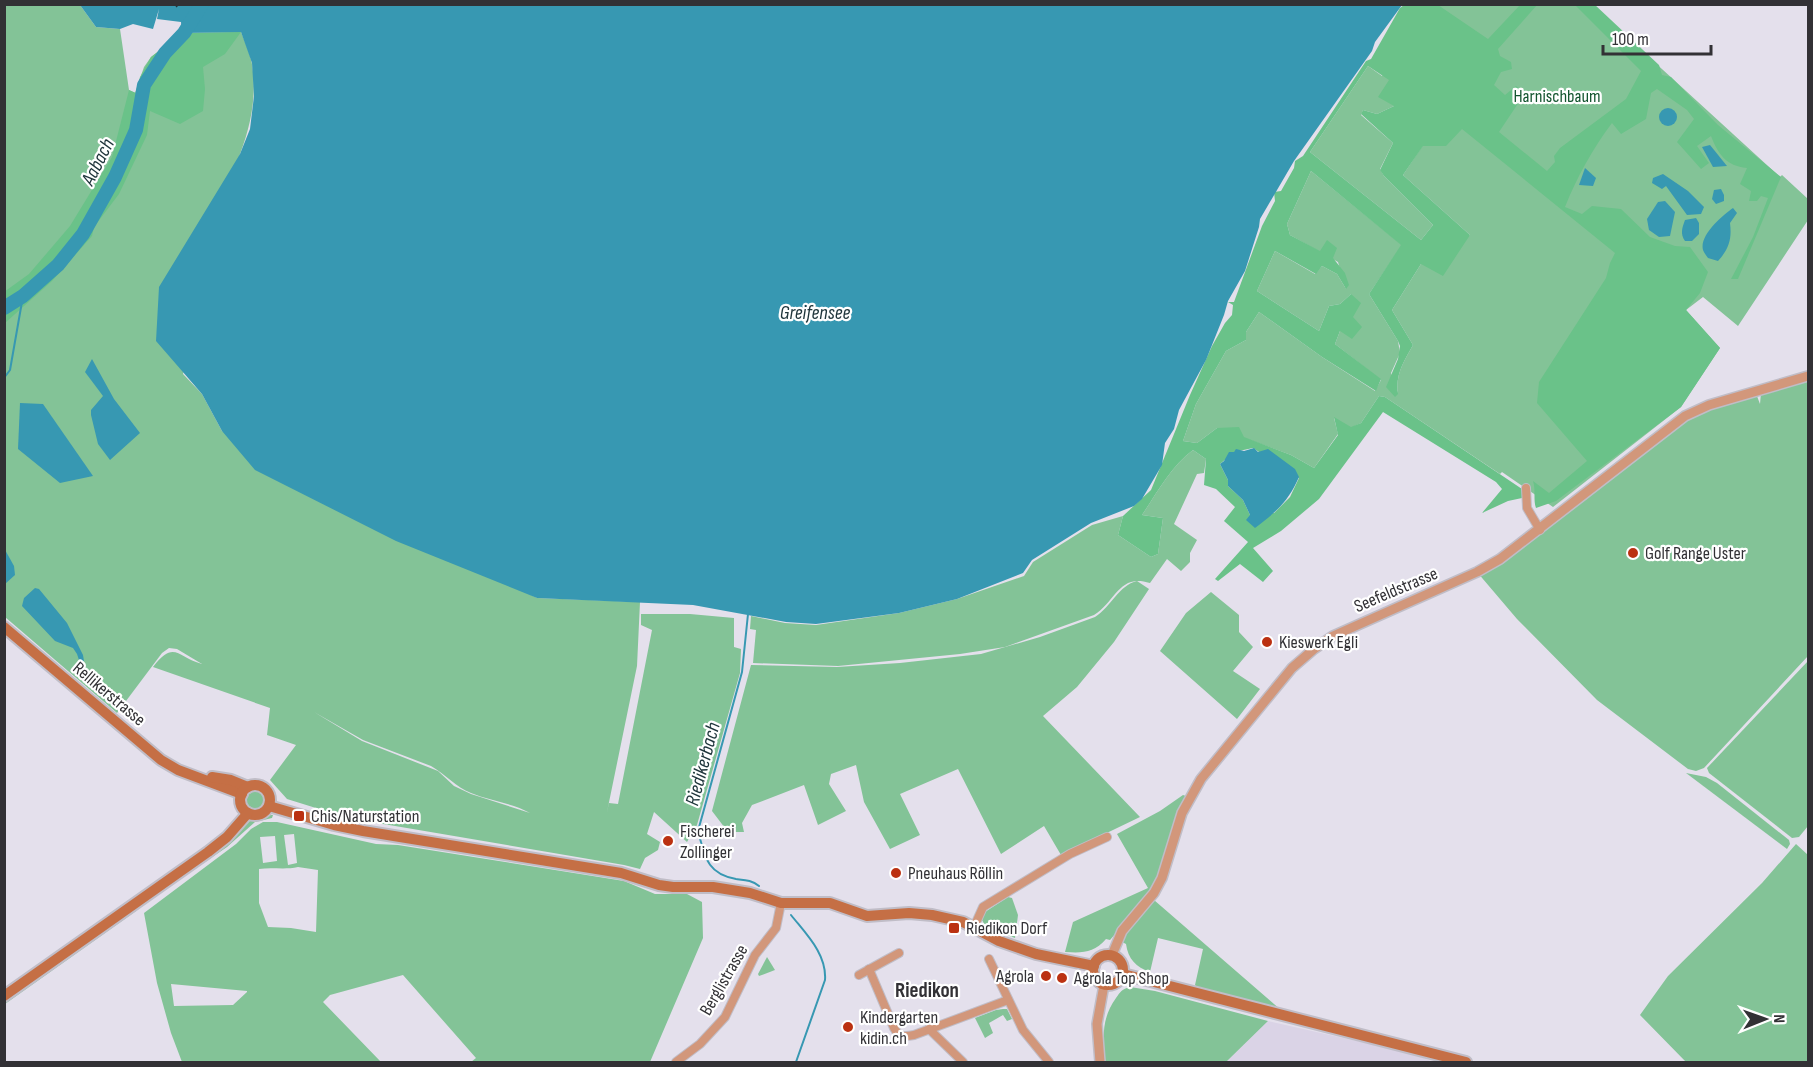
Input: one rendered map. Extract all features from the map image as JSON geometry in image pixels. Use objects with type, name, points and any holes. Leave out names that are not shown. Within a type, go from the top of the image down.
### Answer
[{"type":"main road","name":"Rellikerstrasse","points":[[4,627],[161,760],[197,777],[245,790]]},
{"type":"main road","points":[[260,786],[267,791],[270,798],[269,806],[260,814],[248,813],[241,802],[245,790],[260,786]]},
{"type":"main road","points":[[269,806],[353,829],[613,871],[659,885],[724,889],[782,903],[830,903],[873,917],[909,913],[953,919],[974,927],[999,941],[1036,954],[1094,966]]},
{"type":"main road","points":[[4,996],[220,843],[248,813]]},
{"type":"main road","points":[[1112,955],[1123,964],[1123,974],[1118,982],[1109,986],[1096,980],[1093,970],[1099,958],[1112,955]]},
{"type":"main road","points":[[1123,974],[1466,1062]]},
{"type":"street","name":"Seefeldstrasse","points":[[1112,955],[1122,931],[1154,893],[1162,878],[1182,813],[1201,779],[1292,668],[1314,649],[1356,624],[1477,572],[1500,559],[1685,416],[1710,405],[1809,376]]},
{"type":"street","points":[[1526,488],[1527,508],[1540,530]]},
{"type":"street","points":[[974,927],[983,907],[1036,873],[1107,837]]},
{"type":"street","name":"Berglistrasse","points":[[676,1062],[700,1044],[725,1017],[755,955],[777,927],[782,903]]},
{"type":"street","points":[[859,975],[899,953]]},
{"type":"street","points":[[989,959],[1031,1042],[1049,1062]]},
{"type":"street","points":[[869,969],[894,1028],[898,1034],[905,1036],[1008,1000]]},
{"type":"street","points":[[1100,1062],[1097,1024],[1104,985]]},
{"type":"street","points":[[928,1029],[963,1062]]},
{"type":"shaded area","points":[[1268,1021],[1414,1054],[1433,1062],[1226,1062]]},
{"type":"green space","points":[[1594,4],[1659,65],[1662,75],[1671,77],[1718,125],[1781,177],[1738,279],[1731,279],[1753,237],[1768,198],[1761,196],[1757,201],[1749,201],[1751,191],[1740,184],[1747,168],[1728,162],[1711,136],[1697,146],[1709,163],[1701,169],[1677,142],[1694,119],[1687,110],[1657,89],[1651,93],[1646,119],[1621,134],[1612,123],[1580,174],[1565,207],[1582,214],[1592,206],[1621,209],[1650,237],[1675,246],[1690,247],[1708,272],[1700,293],[1686,310],[1720,348],[1681,407],[1556,501],[1536,508],[1533,481],[1549,493],[1587,461],[1537,403],[1539,382],[1606,278],[1615,253],[1462,129],[1446,146],[1423,146],[1403,175],[1470,235],[1443,276],[1421,264],[1392,310],[1413,345],[1399,374],[1398,394],[1395,397],[1386,387],[1398,359],[1400,346],[1369,294],[1401,245],[1311,171],[1287,224],[1290,235],[1320,251],[1327,240],[1337,248],[1333,258],[1345,273],[1349,285],[1346,289],[1337,274],[1322,266],[1316,274],[1275,251],[1257,291],[1319,331],[1329,306],[1340,304],[1351,294],[1361,303],[1353,317],[1362,327],[1352,339],[1340,331],[1335,344],[1381,379],[1376,391],[1322,357],[1259,312],[1246,332],[1246,340],[1226,351],[1196,404],[1183,441],[1197,443],[1217,428],[1239,427],[1244,437],[1291,455],[1314,468],[1338,435],[1334,417],[1351,427],[1361,423],[1379,396],[1385,397],[1522,489],[1522,498],[1508,501],[1482,513],[1502,489],[1496,482],[1383,412],[1319,499],[1281,531],[1253,548],[1273,571],[1263,582],[1240,564],[1218,581],[1215,579],[1248,542],[1224,521],[1235,507],[1216,489],[1204,485],[1206,459],[1193,450],[1171,472],[1142,515],[1163,518],[1158,554],[1151,557],[1118,535],[1123,516],[1151,490],[1212,346],[1232,315],[1233,305],[1228,302],[1234,302],[1262,226],[1275,201],[1274,192],[1281,191],[1294,168],[1295,161],[1303,156],[1366,61],[1371,59],[1400,8],[1404,5],[1438,5],[1488,39],[1520,5],[1537,5],[1498,49],[1500,56],[1511,62],[1512,69],[1501,72],[1494,85],[1505,95],[1516,86],[1525,93],[1499,132],[1547,171],[1555,162],[1554,156],[1560,148],[1626,99],[1641,71],[1575,5]],"holes":[[[1368,66],[1389,80],[1378,97],[1394,106],[1377,114],[1363,110],[1361,114],[1393,143],[1380,170],[1433,225],[1421,240],[1310,152]],[[1253,448],[1299,478],[1290,497],[1274,513],[1250,515],[1243,500],[1228,486],[1228,480],[1220,464],[1234,452]]]},
{"type":"green space","points":[[5,5],[80,5],[96,27],[120,29],[129,90],[135,93],[144,67],[151,57],[182,33],[241,32],[249,52],[254,87],[250,121],[183,374],[202,394],[222,431],[537,598],[640,602],[637,666],[607,812],[609,803],[618,804],[652,630],[641,625],[641,614],[690,614],[734,618],[734,647],[741,649],[740,673],[697,825],[687,842],[654,812],[647,834],[660,842],[658,850],[645,858],[640,869],[348,818],[287,799],[270,780],[296,745],[267,735],[270,708],[153,667],[166,654],[172,652],[202,664],[177,649],[169,648],[162,653],[117,713],[5,617]],"holes":[[[314,712],[363,740],[431,766],[471,793],[530,813],[471,794],[454,786],[438,771],[362,741]]]},
{"type":"green space","name":"Harnischbaum","points":[[1431,5],[1592,5],[1780,177],[1782,175],[1808,199],[1808,220],[1738,326],[1703,297],[1686,310],[1720,348],[1681,407],[1553,507],[1385,397],[1379,396],[1361,423],[1351,428],[1334,418],[1338,434],[1314,468],[1291,455],[1217,428],[1197,443],[1183,441],[1196,404],[1226,351],[1246,340],[1246,332],[1259,312],[1375,391],[1381,380],[1335,344],[1340,331],[1353,317],[1351,294],[1340,304],[1329,306],[1319,331],[1257,291],[1275,251],[1315,274],[1322,266],[1337,274],[1346,289],[1338,262],[1290,235],[1287,224],[1311,171],[1402,245],[1369,294],[1398,341],[1400,353],[1391,373],[1398,394],[1399,374],[1413,345],[1392,310],[1421,264],[1470,235],[1403,175],[1423,145],[1446,146],[1394,106],[1377,114],[1363,110],[1361,115],[1393,143],[1380,169],[1384,176],[1433,225],[1421,240],[1310,152],[1368,66],[1382,76]]},
{"type":"green space","points":[[241,32],[225,54],[203,67],[205,89],[203,111],[180,124],[150,111],[147,135],[119,194],[94,227],[92,236],[52,281],[5,323],[4,292],[29,274],[70,226],[112,157],[129,90],[136,93],[140,77],[151,57],[182,33]]},
{"type":"green space","name":"Golf Range Uster","points":[[1808,380],[1808,656],[1704,768],[1696,771],[1688,769],[1597,700],[1517,619],[1477,572],[1685,416],[1755,391],[1760,404],[1761,393]]},
{"type":"green space","points":[[1193,450],[1206,459],[1204,473],[1197,474],[1174,524],[1197,540],[1190,553],[1190,562],[1181,571],[1167,559],[1150,583],[1140,581],[1124,585],[1094,615],[1005,647],[960,654],[838,666],[753,663],[756,630],[750,629],[751,616],[785,623],[816,625],[899,613],[957,599],[1024,576],[1033,562],[1092,525],[1123,516],[1118,535],[1151,557],[1158,554],[1163,518],[1142,515],[1171,472]]},
{"type":"green space","points":[[1137,581],[1149,589],[1114,642],[1077,687],[1043,716],[1140,817],[1061,855],[1044,826],[1001,854],[958,769],[900,794],[920,835],[890,849],[864,802],[856,765],[831,774],[829,784],[846,811],[818,825],[804,785],[752,805],[742,823],[744,832],[728,832],[712,811],[751,665],[837,667],[981,654],[1040,637],[1095,617],[1125,587]]},
{"type":"green space","points":[[1211,592],[1239,615],[1239,632],[1253,647],[1233,671],[1260,689],[1237,719],[1160,651],[1186,613]]},
{"type":"green space","points":[[1808,661],[1808,826],[1799,837],[1792,838],[1709,773],[1707,768]]},
{"type":"green space","points":[[1686,773],[1706,777],[1717,783],[1789,840],[1790,844],[1787,849]]},
{"type":"green space","points":[[255,791],[263,796],[264,800],[259,808],[255,809],[247,804],[246,800],[251,792]]},
{"type":"green space","points":[[1183,795],[1186,796],[1158,879],[1145,899],[1110,940],[1106,939],[1088,951],[1065,952],[1073,922],[1148,888],[1117,834],[1160,811]]},
{"type":"green space","points":[[273,815],[272,818],[255,822],[227,847],[189,873],[225,845],[250,820]]},
{"type":"green space","points":[[263,822],[277,822],[376,844],[398,845],[624,881],[655,894],[687,894],[702,902],[703,938],[650,1062],[471,1062],[476,1058],[403,975],[330,995],[323,1002],[381,1062],[182,1062],[157,983],[144,913],[236,844],[251,829]],"holes":[[[294,834],[297,863],[288,865],[284,835]],[[275,836],[277,861],[263,863],[260,837]],[[259,869],[318,870],[316,932],[268,927],[259,903]],[[171,984],[247,991],[233,1005],[174,1006]]]},
{"type":"green space","points":[[1796,844],[1808,855],[1808,1062],[1686,1062],[1640,1015],[1668,976],[1762,883]]},
{"type":"green space","points":[[1008,897],[1012,898],[1018,915],[1015,938],[986,927],[982,920],[985,912]]},
{"type":"green space","points":[[1154,900],[1282,1011],[1199,990],[1195,985],[1203,949],[1158,938],[1150,972],[1137,965],[1131,958],[1126,944],[1122,942],[1129,929]]},
{"type":"green space","points":[[134,909],[136,911],[5,1004],[4,1001]]},
{"type":"green space","points":[[767,957],[775,970],[759,976],[758,974]]},
{"type":"green space","points":[[1130,987],[1155,991],[1268,1021],[1226,1062],[1105,1062],[1105,1021],[1120,992]]},
{"type":"green space","points":[[1007,1009],[1012,1019],[1007,1021],[1003,1015],[989,1023],[993,1033],[985,1038],[975,1018],[996,1010]]},
{"type":"water","name":"Greifensee","points":[[80,5],[1402,5],[1294,161],[1260,219],[1245,271],[1228,301],[1206,360],[1179,410],[1174,429],[1165,443],[1162,465],[1142,499],[1134,506],[1091,523],[1032,560],[1023,573],[957,599],[899,613],[816,624],[786,622],[693,605],[537,598],[396,541],[255,470],[222,431],[202,394],[156,341],[159,287],[240,154],[250,129],[254,96],[252,63],[241,32],[182,33],[181,22],[157,19],[159,9],[153,29],[133,24],[120,29],[96,27]]},
{"type":"water","points":[[1664,108],[1672,108],[1677,113],[1675,124],[1664,126],[1659,121],[1659,113]]},
{"type":"water","points":[[1710,145],[1727,166],[1713,167],[1702,147]]},
{"type":"water","points":[[1585,168],[1596,178],[1593,186],[1579,185]]},
{"type":"water","points":[[1663,174],[1688,191],[1704,207],[1701,214],[1687,215],[1666,186],[1662,189],[1652,183],[1653,178]]},
{"type":"water","points":[[1721,189],[1724,201],[1716,204],[1712,199],[1714,190]]},
{"type":"water","points":[[1665,201],[1675,212],[1670,236],[1659,237],[1649,230],[1647,219],[1658,202]]},
{"type":"water","points":[[1733,208],[1737,213],[1730,223],[1731,234],[1725,252],[1718,261],[1708,258],[1703,250],[1703,244],[1708,232]]},
{"type":"water","points":[[1696,218],[1699,223],[1699,234],[1692,241],[1685,241],[1682,231],[1685,220]]},
{"type":"water","points":[[92,359],[114,399],[140,433],[110,460],[98,444],[91,415],[91,410],[103,396],[85,372]]},
{"type":"water","points":[[20,403],[43,404],[93,476],[60,483],[18,449]]},
{"type":"water","points":[[1254,448],[1258,452],[1268,449],[1295,469],[1299,477],[1281,506],[1255,528],[1246,520],[1250,515],[1243,500],[1228,486],[1228,480],[1220,464],[1229,452],[1234,452],[1236,449],[1244,451]]},
{"type":"water","points":[[4,548],[14,566],[15,575],[5,584]]},
{"type":"water","points":[[35,588],[39,589],[67,623],[84,661],[79,660],[73,648],[55,641],[22,606],[24,598]]},
{"type":"waterway","name":"Aabach","points":[[4,308],[23,296],[58,265],[83,234],[115,177],[136,130],[144,85],[165,53],[184,33],[202,4]]},
{"type":"waterway","name":"Aabach","points":[[4,378],[10,370],[23,296]]},
{"type":"waterway","name":"Riedikerbach","points":[[748,614],[742,672],[698,831],[705,856],[713,868],[726,877],[751,881],[759,886]]},
{"type":"waterway","name":"Riedikerbach","points":[[791,915],[819,953],[825,971],[825,980],[796,1062]]},
{"type":"ferry route","points":[[176,7],[179,4]]},
{"type":"place","name":"Golf Range Uster","points":[[1633,553]]},
{"type":"place","name":"Kieswerk Egli","points":[[1267,642]]},
{"type":"place","name":"Chis/Naturstation","points":[[299,816]]},
{"type":"place","name":"Fischerei Zollinger","points":[[668,841]]},
{"type":"place","name":"Pneuhaus Röllin","points":[[896,873]]},
{"type":"place","name":"Riedikon Dorf","points":[[954,928]]},
{"type":"place","name":"Agrola","points":[[1046,976]]},
{"type":"place","name":"Agrola Top Shop","points":[[1062,978]]},
{"type":"place","name":"Kindergarten kidin.ch","points":[[848,1027]]},
{"type":"district","name":"Riedikon","points":[[927,990]]}]
